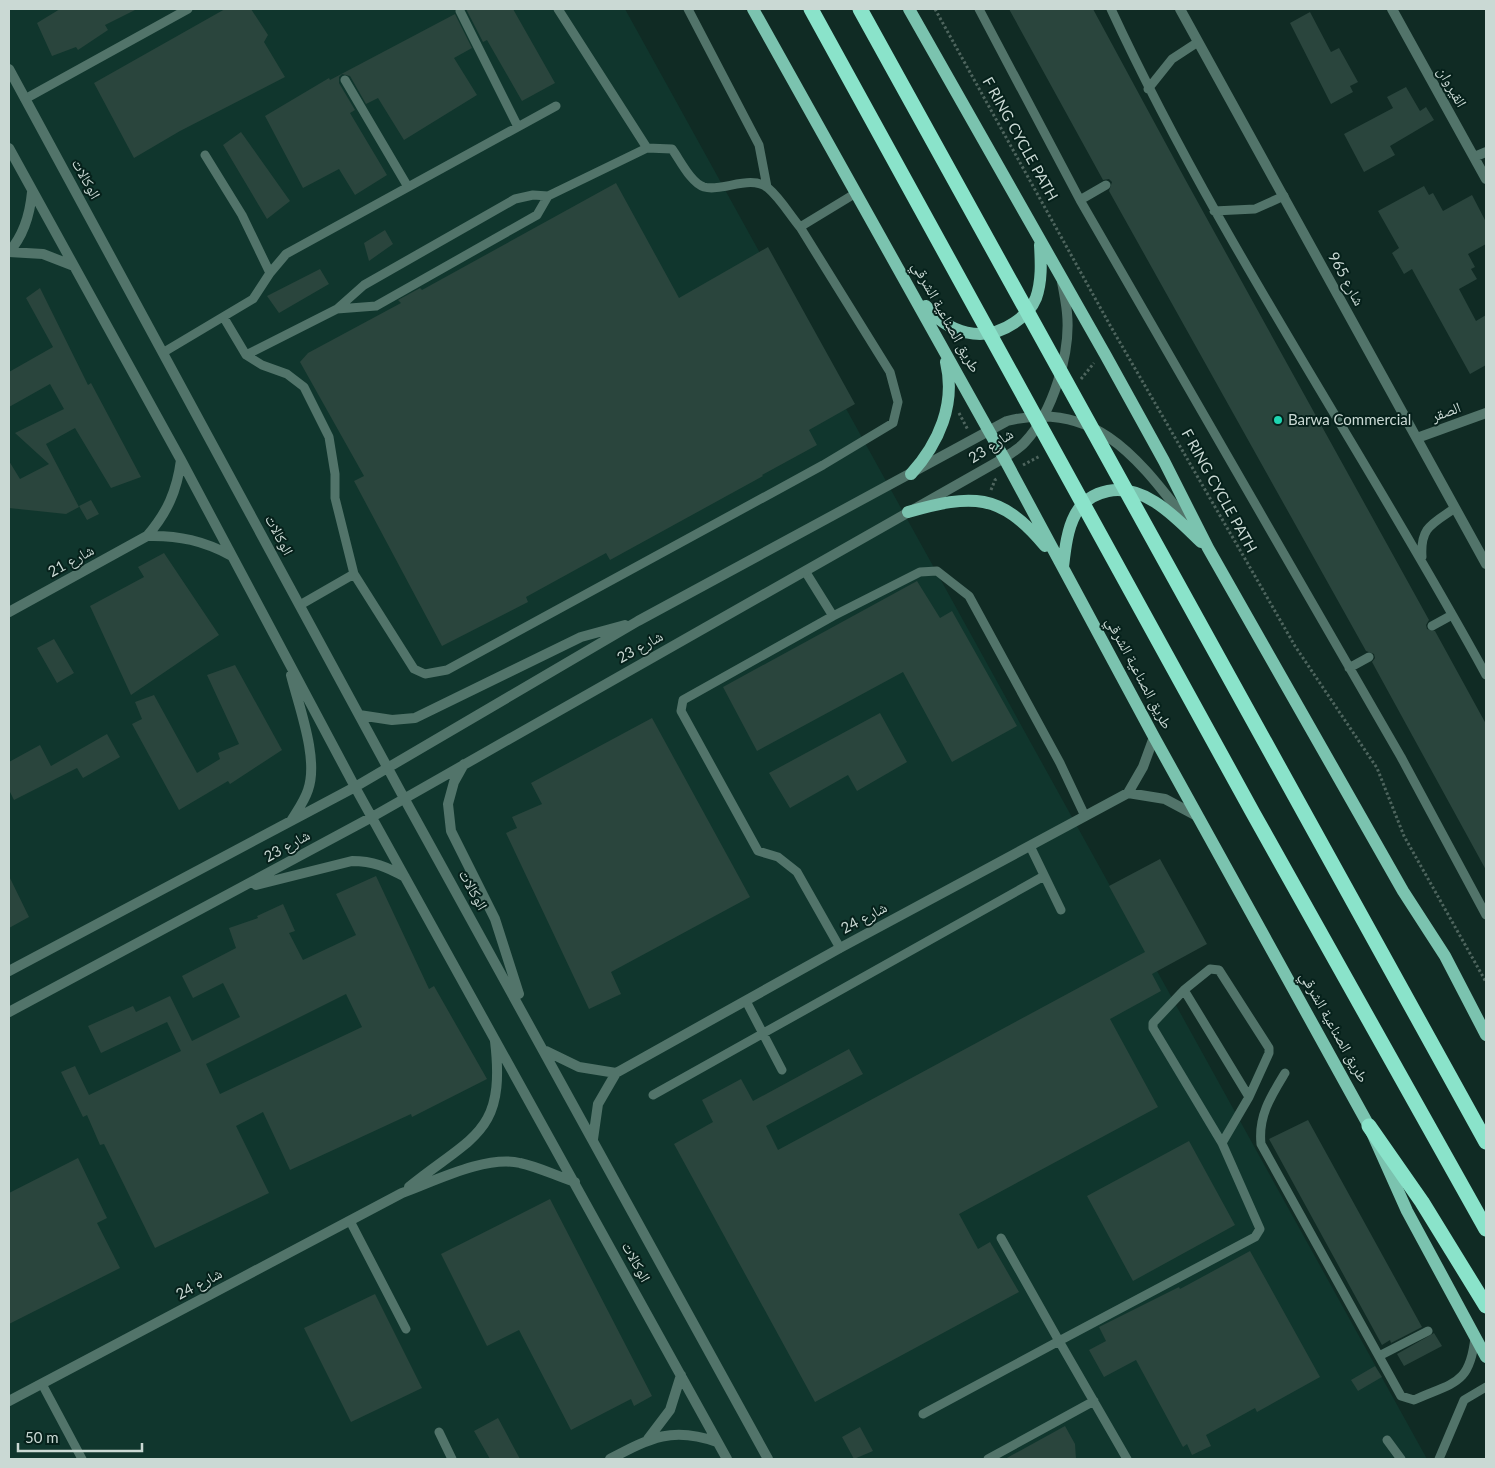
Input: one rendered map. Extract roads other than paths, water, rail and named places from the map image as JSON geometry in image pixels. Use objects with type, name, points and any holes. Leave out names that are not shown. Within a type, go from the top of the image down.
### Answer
[{"type":"highway","name":"طريق الصناعية الشرقي","points":[[811,9],[1253,813],[1486,1229]]},
{"type":"highway","points":[[860,9],[1486,1142]]},
{"type":"highway","points":[[1369,1126],[1422,1202],[1486,1306]]},
{"type":"main road","name":"طريق الصناعية الشرقي","points":[[753,9],[944,349],[1154,737],[1369,1126],[1407,1211],[1486,1357]]},
{"type":"main road","points":[[909,9],[1164,461],[1208,548],[1403,891],[1446,956],[1486,1035]]},
{"type":"main road","points":[[909,287],[931,312],[951,328],[965,333],[993,333],[1018,320],[1036,299],[1040,279],[1040,243]]},
{"type":"main road","points":[[910,474],[929,452],[943,426],[950,388],[944,349]]},
{"type":"main road","points":[[1062,567],[1070,527],[1081,505],[1090,497],[1113,490],[1132,491],[1148,498],[1176,518],[1208,548]]},
{"type":"main road","points":[[908,512],[947,502],[987,502],[1003,508],[1020,518],[1062,567]]},
{"type":"street","name":"شارع 965","points":[[1182,9],[1198,42],[1486,564]]},
{"type":"street","name":"القيروان","points":[[1392,9],[1486,179]]},
{"type":"street","name":"الوكالات","points":[[9,69],[404,798],[545,1050],[768,1459]]},
{"type":"street","name":"الوكالات","points":[[9,148],[181,460],[355,787],[727,1459]]},
{"type":"street","points":[[1474,157],[1486,152]]},
{"type":"street","points":[[9,252],[24,230],[32,191]]},
{"type":"street","points":[[9,252],[43,254],[74,266]]},
{"type":"street","name":"شارع 23","points":[[9,1012],[372,817],[464,763],[1004,458],[1024,444],[1036,429],[1055,391],[1066,347],[1067,312],[1062,281]]},
{"type":"street","name":"الصقر","points":[[1417,438],[1486,413]]},
{"type":"street","name":"شارع 23","points":[[9,971],[290,823],[388,768],[638,621],[1008,421],[1043,415],[1082,423],[1100,432],[1120,445],[1141,463],[1208,548]]},
{"type":"street","name":"شارع 21","points":[[9,612],[147,536],[161,520],[172,502],[181,460]]},
{"type":"street","name":"شارع 21","points":[[147,536],[192,539],[213,546],[232,557]]},
{"type":"street","name":"شارع 23","points":[[359,714],[392,720],[415,718],[581,637],[638,621]]},
{"type":"street","name":"الوكالات","points":[[288,660],[306,734],[311,775],[308,789],[290,823]]},
{"type":"street","points":[[1154,737],[1143,767],[1128,793],[1165,799],[1198,816]]},
{"type":"street","name":"الوكالات","points":[[464,763],[454,782],[448,804],[451,830],[495,919],[525,1014]]},
{"type":"street","name":"شارع 24","points":[[616,1073],[840,948],[1128,793]]},
{"type":"street","name":"شارع 23","points":[[238,890],[352,861],[368,861],[384,865],[406,877]]},
{"type":"street","name":"شارع 24","points":[[402,1193],[476,1136],[488,1122],[497,1086],[494,1036]]},
{"type":"street","points":[[545,1050],[579,1067],[616,1073],[598,1104],[593,1140]]},
{"type":"street","name":"شارع 24","points":[[9,1401],[402,1193],[469,1169],[503,1161],[519,1162],[574,1182]]},
{"type":"street","points":[[647,1440],[670,1410],[681,1375]]},
{"type":"street","points":[[610,1459],[647,1440],[664,1435],[700,1436],[717,1442]]},
{"type":"lane","points":[[25,99],[188,9]]},
{"type":"lane","points":[[558,9],[647,148]]},
{"type":"lane","points":[[224,318],[246,355],[262,366],[287,374],[304,387],[329,437],[336,474],[335,498],[354,574],[414,669],[426,674],[447,670],[823,465],[893,423],[898,402],[890,372],[800,227],[767,187],[759,145],[688,9]]},
{"type":"lane","points":[[979,9],[1080,200],[1401,757],[1486,915]]},
{"type":"lane","points":[[1111,9],[1148,89],[1214,211],[1423,560],[1486,674]]},
{"type":"lane","points":[[460,10],[518,127]]},
{"type":"lane","points":[[1148,89],[1172,60],[1198,42]]},
{"type":"lane","points":[[345,80],[408,187]]},
{"type":"lane","points":[[164,352],[253,299],[270,273],[286,254],[556,106]]},
{"type":"lane","points":[[1170,151],[1179,146]]},
{"type":"lane","points":[[246,355],[337,309],[364,284],[515,199],[533,195],[548,196],[647,148],[672,149],[695,181],[704,187],[719,188],[742,182],[767,187]]},
{"type":"lane","points":[[205,155],[242,215],[270,273]]},
{"type":"lane","points":[[1080,200],[1106,185]]},
{"type":"lane","points":[[800,227],[856,193]]},
{"type":"lane","points":[[337,309],[376,306],[537,215],[548,196]]},
{"type":"lane","points":[[1214,211],[1255,209],[1284,196]]},
{"type":"lane","points":[[1423,560],[1421,540],[1429,526],[1455,508]]},
{"type":"lane","points":[[805,571],[833,616]]},
{"type":"lane","points":[[840,948],[797,872],[778,857],[758,851],[680,711],[682,700],[833,616],[920,572],[937,571],[969,596],[1060,763],[1085,816]]},
{"type":"lane","points":[[300,605],[354,574]]},
{"type":"lane","points":[[1432,626],[1452,615]]},
{"type":"lane","points":[[1476,656],[1486,661]]},
{"type":"lane","points":[[1349,668],[1369,657]]},
{"type":"lane","points":[[1030,846],[1061,910]]},
{"type":"lane","points":[[653,1095],[762,1032],[1044,876]]},
{"type":"lane","points":[[923,1414],[1255,1237],[1260,1229],[1222,1143],[1153,1028],[1153,1023],[1184,990],[1210,969],[1220,970],[1267,1043],[1269,1052],[1249,1097],[1222,1143]]},
{"type":"lane","points":[[1184,990],[1249,1097]]},
{"type":"lane","points":[[746,1001],[782,1070]]},
{"type":"lane","points":[[1285,1073],[1265,1107],[1259,1129],[1261,1144],[1401,1396],[1414,1400],[1452,1383],[1466,1373],[1472,1360],[1474,1337]]},
{"type":"lane","points":[[350,1221],[406,1329]]},
{"type":"lane","points":[[1001,1238],[1127,1459]]},
{"type":"lane","points":[[1378,1356],[1428,1331]]},
{"type":"lane","points":[[42,1384],[82,1459]]},
{"type":"lane","points":[[1439,1459],[1464,1400],[1486,1387]]},
{"type":"lane","points":[[988,1459],[1094,1401]]},
{"type":"lane","points":[[439,1432],[452,1459]]},
{"type":"lane","points":[[1387,1440],[1400,1459]]},
{"type":"place","name":"Barwa Commercial","points":[[1278,420]]}]
